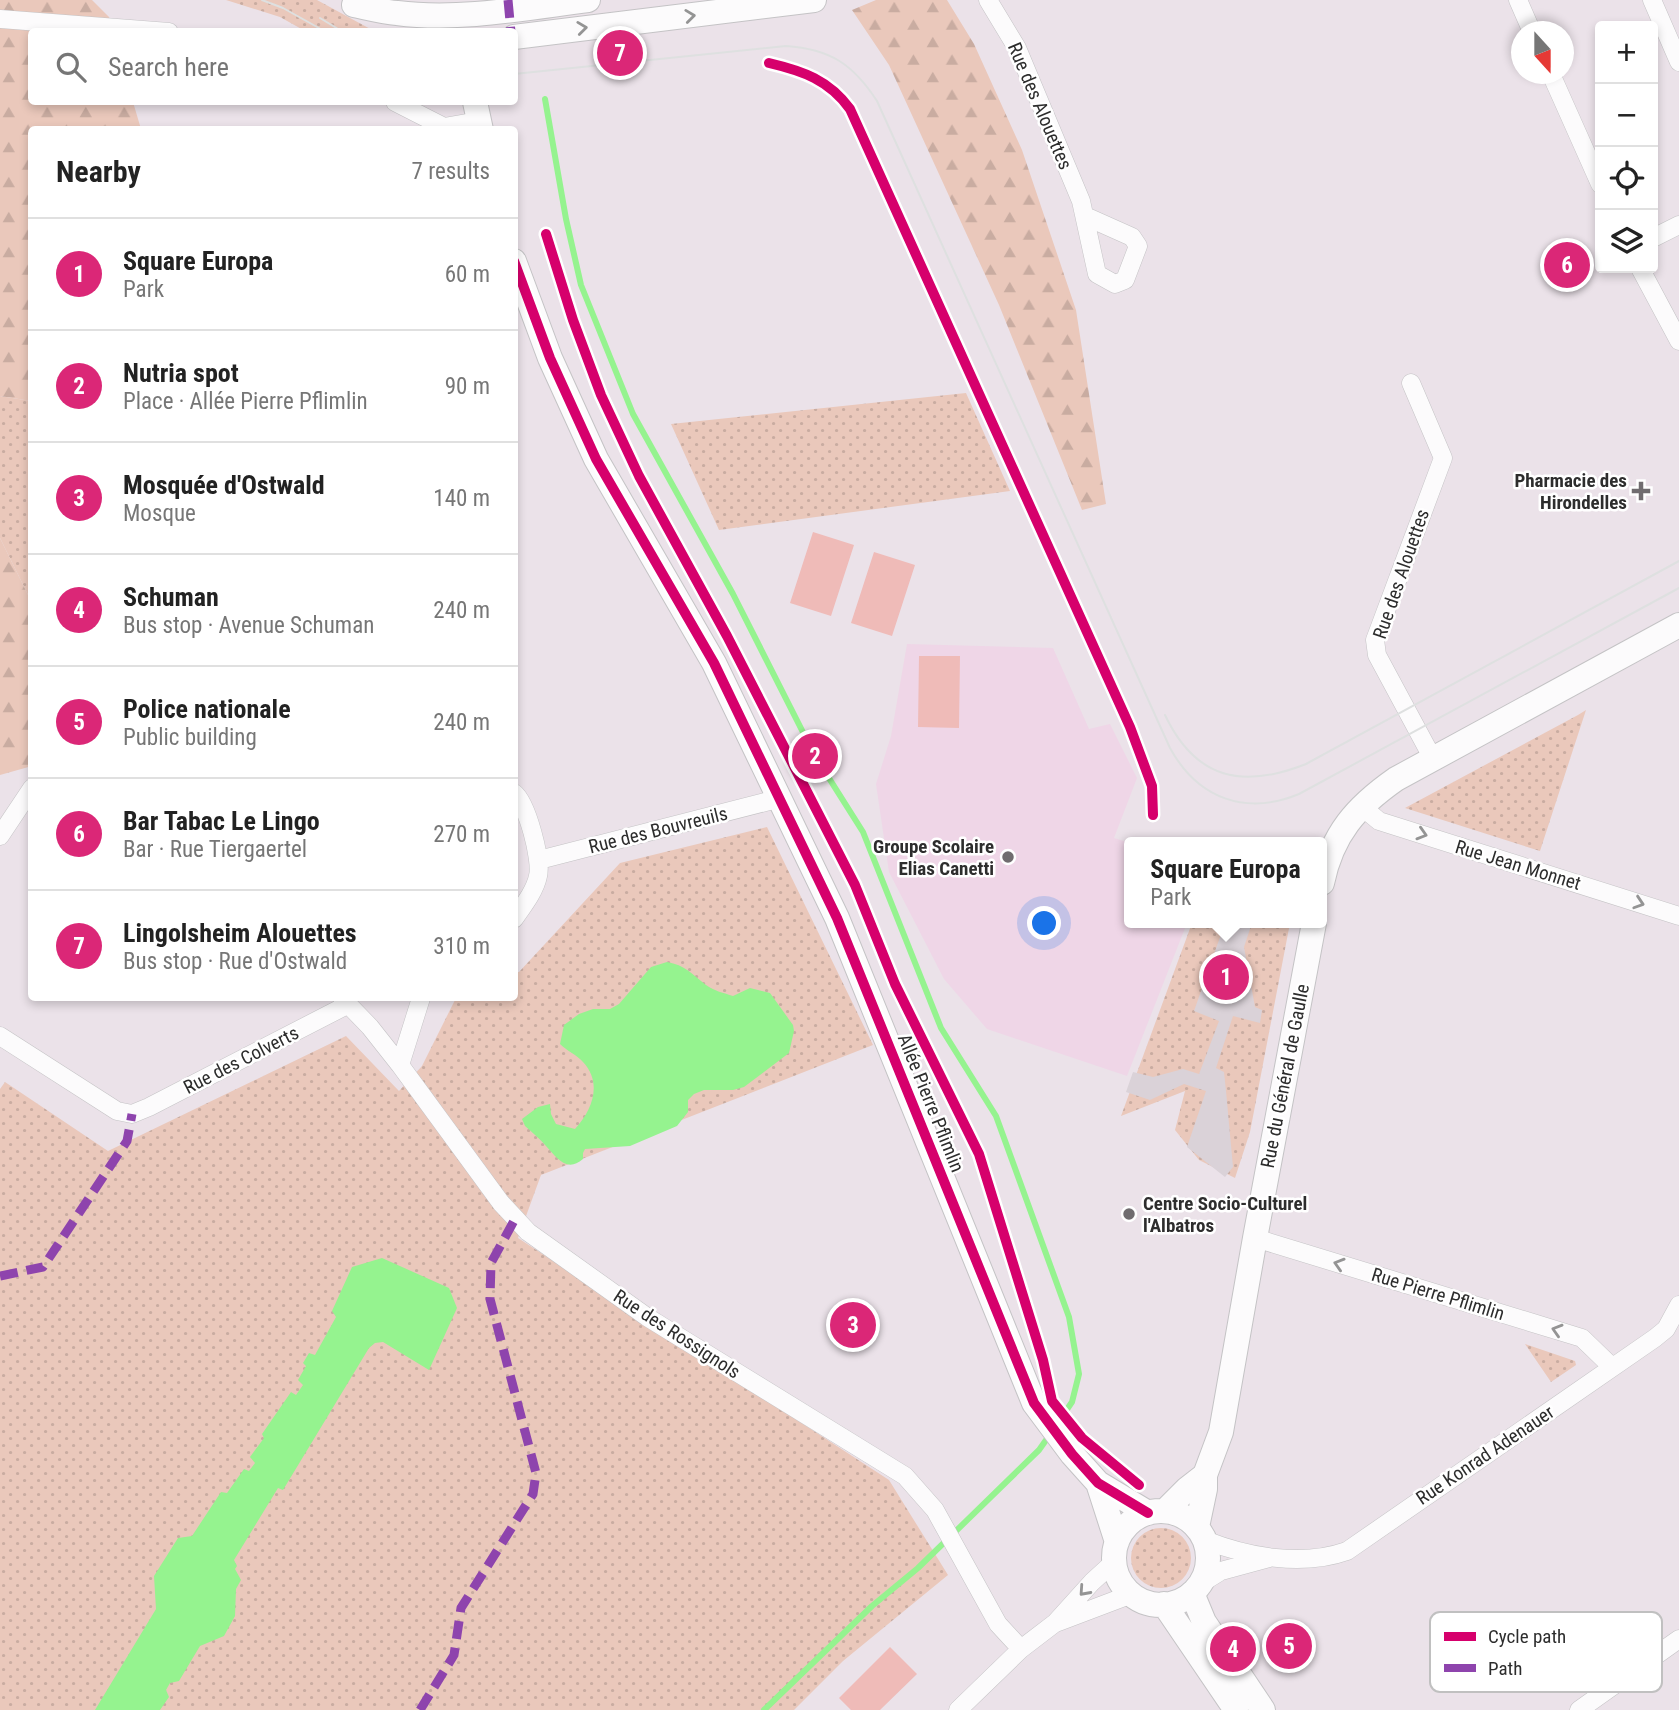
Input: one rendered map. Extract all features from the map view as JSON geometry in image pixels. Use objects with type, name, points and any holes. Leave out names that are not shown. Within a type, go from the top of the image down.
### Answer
[{"type":"street","points":[[348,3],[396,13],[473,22],[589,0]]},
{"type":"street","points":[[518,37],[814,0]]},
{"type":"street","name":"Rue des Alouettes","points":[[988,0],[1017,48],[1085,216]]},
{"type":"street","points":[[1518,0],[1527,21]]},
{"type":"street","points":[[1652,0],[1679,62]]},
{"type":"street","points":[[348,3],[400,28]]},
{"type":"street","points":[[0,19],[117,28]]},
{"type":"street","points":[[1555,84],[1595,173]]},
{"type":"street","points":[[401,105],[442,126]]},
{"type":"street","points":[[447,126],[478,117]]},
{"type":"street","points":[[1658,236],[1679,225]]},
{"type":"street","name":"Allée Pierre Pflimlin","points":[[518,272],[550,358],[596,459],[714,663],[837,918],[1034,1403],[1098,1483],[1157,1512]]},
{"type":"street","points":[[1643,273],[1679,341]]},
{"type":"street","name":"Rue des Alouettes","points":[[1412,383],[1443,458],[1375,640],[1377,655],[1433,759]]},
{"type":"street","points":[[1327,864],[1343,828],[1361,806],[1396,779],[1679,626]]},
{"type":"street","points":[[0,836],[28,794]]},
{"type":"street","points":[[518,798],[524,805],[539,860],[538,879],[518,912]]},
{"type":"street","name":"Rue des Bouvreuils","points":[[539,860],[778,799]]},
{"type":"street","name":"Rue Jean Monnet","points":[[1361,806],[1379,821],[1679,916]]},
{"type":"street","name":"Rue du Général de Gaulle","points":[[1200,1534],[1205,1475],[1221,1432],[1313,928]]},
{"type":"street","name":"Rue des Rossignols","points":[[345,1001],[400,1065],[501,1203],[528,1232],[647,1317],[905,1476],[926,1499],[998,1624],[1021,1649]]},
{"type":"street","name":"Rue des Colverts","points":[[0,1036],[117,1111],[132,1114],[345,1001]]},
{"type":"street","points":[[400,1065],[420,1001]]},
{"type":"street","name":"Rue Pierre Pflimlin","points":[[1255,1238],[1582,1338],[1612,1367]]},
{"type":"street","name":"Rue Konrad Adenauer","points":[[1200,1534],[1227,1549],[1269,1558],[1327,1558],[1347,1551],[1666,1329],[1679,1306]]},
{"type":"street","name":"Rue du Général de Gaulle","points":[[1157,1512],[1205,1475]]},
{"type":"street","name":"Allée Pierre Pflimlin","points":[[1098,1483],[1116,1552]]},
{"type":"street","points":[[958,1710],[1021,1649],[1055,1623],[1116,1552],[1124,1529],[1135,1519],[1157,1512],[1177,1514],[1200,1534],[1208,1555],[1206,1570],[1196,1588],[1179,1601],[1164,1604],[1142,1600],[1132,1594],[1117,1574],[1116,1552]]},
{"type":"street","name":"Rue Konrad Adenauer","points":[[1196,1588],[1221,1571],[1269,1558]]},
{"type":"street","points":[[1196,1588],[1204,1622],[1263,1710]]},
{"type":"street","points":[[1055,1623],[1132,1594]]},
{"type":"street","points":[[1164,1604],[1236,1710]]},
{"type":"street","points":[[1662,1651],[1679,1639]]},
{"type":"street","points":[[1579,1710],[1604,1692]]},
{"type":"shaded area","points":[[813,532],[854,545],[831,616],[790,603]]},
{"type":"shaded area","points":[[874,552],[915,565],[892,636],[851,623]]},
{"type":"shaded area","name":"Groupe Scolaire Elias Canetti","points":[[907,644],[1053,648],[1089,729],[1110,724],[1137,778],[1114,838],[1124,841],[1124,928],[1185,928],[1127,1076],[987,1029],[944,979],[889,872],[876,784],[891,736]]},
{"type":"shaded area","points":[[919,656],[960,656],[959,728],[918,727]]},
{"type":"shaded area","points":[[1223,928],[1250,928],[1244,947],[1255,1007],[1262,1010],[1260,1023],[1233,1016],[1216,1068],[1224,1072],[1233,1167],[1225,1177],[1187,1147],[1206,1091],[1184,1084],[1150,1100],[1126,1092],[1133,1072],[1153,1077],[1183,1069],[1199,1074],[1219,1021],[1194,1011]]},
{"type":"shaded area","points":[[667,962],[684,968],[712,989],[733,996],[750,988],[770,993],[793,1025],[789,1053],[744,1087],[733,1090],[704,1090],[694,1094],[688,1100],[688,1112],[677,1126],[630,1146],[585,1149],[583,1159],[577,1163],[572,1165],[563,1162],[525,1126],[522,1119],[538,1107],[550,1104],[556,1124],[575,1129],[586,1114],[593,1097],[593,1079],[583,1062],[560,1044],[564,1025],[579,1014],[593,1009],[610,1009],[619,1004],[651,967]]},
{"type":"shaded area","points":[[382,1258],[449,1288],[457,1308],[429,1370],[383,1342],[375,1343],[369,1348],[283,1490],[278,1488],[234,1560],[241,1580],[236,1589],[235,1616],[224,1636],[200,1646],[179,1681],[170,1683],[166,1690],[169,1697],[160,1710],[95,1710],[156,1609],[154,1576],[178,1538],[192,1536],[221,1492],[227,1493],[244,1469],[249,1471],[255,1463],[250,1457],[264,1438],[262,1434],[291,1392],[296,1395],[303,1385],[298,1380],[306,1366],[303,1363],[309,1353],[315,1355],[336,1317],[332,1311],[352,1267]]},
{"type":"shaded area","points":[[890,1647],[917,1674],[880,1710],[851,1710],[839,1698]]},
{"type":"green space","points":[[0,0],[92,0],[109,17],[112,28],[28,28],[28,105],[134,105],[140,126],[28,126],[28,401],[0,396]]},
{"type":"green space","points":[[226,0],[317,0],[368,28],[300,28],[280,17]]},
{"type":"green space","points":[[876,0],[947,0],[974,44],[1022,150],[1076,310],[1106,504],[1082,510],[999,305],[889,65],[852,10]]},
{"type":"green space","points":[[966,393],[1010,491],[719,530],[671,424]]},
{"type":"green space","points":[[0,396],[28,401],[28,595],[0,538]]},
{"type":"green space","points":[[0,538],[28,595],[28,767],[0,775]]},
{"type":"green space","points":[[1586,710],[1540,851],[1405,808],[1578,715]]},
{"type":"green space","points":[[767,827],[873,1045],[541,1175],[518,1238],[889,1480],[948,1575],[843,1661],[794,1710],[0,1710],[0,1089],[5,1082],[108,1151],[346,1036],[399,1091],[422,1066],[454,1001],[518,1001],[518,972],[620,863]]},
{"type":"green space","points":[[1190,928],[1289,928],[1250,1132],[1235,1178],[1199,1160],[1175,1130],[1185,1091],[1121,1116]]},
{"type":"green space","points":[[1525,1344],[1575,1361],[1576,1365],[1551,1382]]},
{"type":"green space","points":[[1155,1528],[1167,1528],[1186,1541],[1191,1558],[1189,1570],[1178,1583],[1167,1588],[1155,1588],[1136,1575],[1131,1564],[1131,1552],[1144,1533]]},
{"type":"waterway","points":[[545,99],[566,219],[581,285],[633,414],[733,594],[815,756],[863,832],[941,1028],[996,1116],[1069,1317],[1079,1374],[1072,1402],[1057,1424]]},
{"type":"waterway","points":[[764,1710],[872,1606],[918,1568],[1039,1450],[1051,1433]]},
{"type":"tram line","points":[[262,0],[283,8],[319,28]]},
{"type":"tram line","points":[[320,18],[336,28]]},
{"type":"tram line","points":[[518,74],[786,46],[828,55],[859,77],[877,101],[1170,748],[1181,766],[1209,791],[1242,803],[1260,803],[1299,794],[1679,588]]},
{"type":"tram line","points":[[1165,715],[1177,737],[1191,754],[1207,766],[1242,777],[1283,772],[1306,764],[1679,561]]},
{"type":"marked path","points":[[508,0],[511,28]]},
{"type":"marked path","points":[[0,1276],[43,1267],[127,1141],[132,1114]]},
{"type":"marked path","points":[[420,1710],[454,1655],[461,1608],[533,1494],[536,1473],[490,1299],[491,1263],[515,1219]]},
{"type":"cycle path","points":[[769,63],[814,78],[833,91],[850,109],[1130,727],[1152,786],[1153,815]]},
{"type":"cycle path","points":[[546,234],[573,320],[601,395],[639,476],[727,636],[855,885],[895,984],[979,1154],[1043,1360],[1052,1401],[1082,1438],[1139,1485]]},
{"type":"cycle path","points":[[518,272],[550,358],[596,459],[714,663],[837,918],[1034,1403],[1072,1454],[1098,1483],[1148,1513]]},
{"type":"place","name":"Lingolsheim Alouettes","points":[[620,53]]},
{"type":"place","name":"Bar Tabac Le Lingo","points":[[1567,265]]},
{"type":"place","name":"Pharmacie des Hirondelles","points":[[1641,491]]},
{"type":"place","name":"Nutria spot","points":[[815,756]]},
{"type":"place","name":"Groupe Scolaire Elias Canetti","points":[[1008,857]]},
{"type":"place","name":"Square Europa","points":[[1226,977]]},
{"type":"place","name":"Centre Socio-Culturel l'Albatros","points":[[1129,1214]]},
{"type":"place","name":"Mosquée d'Ostwald","points":[[853,1325]]},
{"type":"place","name":"Police nationale","points":[[1289,1646]]},
{"type":"place","name":"Schuman","points":[[1233,1649]]}]
